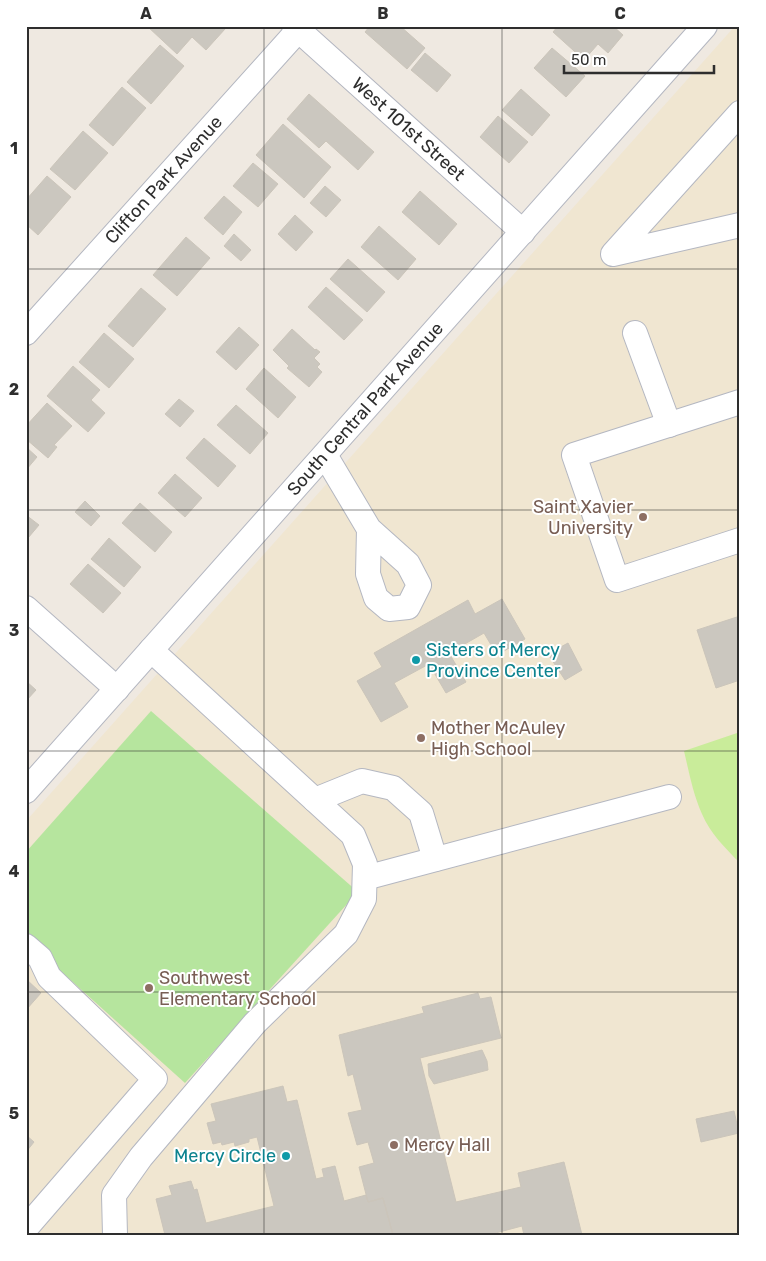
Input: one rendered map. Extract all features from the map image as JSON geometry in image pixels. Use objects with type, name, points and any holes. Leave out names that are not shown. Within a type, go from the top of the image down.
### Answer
[{"type":"street","name":"South Central Park Avenue","points":[[26,791],[705,26]]},
{"type":"street","name":"West 101st Street","points":[[298,28],[523,232]]},
{"type":"street","name":"Clifton Park Avenue","points":[[26,333],[298,28]]},
{"type":"street","points":[[740,113],[613,254],[740,225]]},
{"type":"street","points":[[628,335],[661,427]]},
{"type":"street","points":[[740,402],[574,455],[617,580],[740,540]]},
{"type":"street","points":[[325,455],[369,529]]},
{"type":"street","points":[[26,608],[117,689]]},
{"type":"street","points":[[115,1235],[114,1195],[140,1157],[255,1023],[346,934],[364,899],[365,864],[353,835],[151,650]]},
{"type":"street","points":[[315,800],[362,781],[393,788],[421,813],[435,859]]},
{"type":"street","points":[[364,878],[668,797]]},
{"type":"street","points":[[26,946],[40,958],[49,977],[155,1078],[26,1228]]},
{"type":"shaded area","name":"Mother McAuley High School","points":[[735,26],[740,26],[740,1235],[26,1235],[26,821]]},
{"type":"green space","name":"Southwest Elementary School","points":[[151,711],[358,892],[185,1083],[26,940],[26,852]]},
{"type":"green space","points":[[740,732],[740,863],[705,821],[694,791],[684,751]]},
{"type":"building","points":[[147,26],[221,26],[225,29],[206,50],[192,37],[177,54]]},
{"type":"building","points":[[370,26],[400,26],[425,48],[407,69],[365,32]]},
{"type":"building","points":[[558,26],[613,26],[623,35],[608,53],[598,44],[584,60],[553,32]]},
{"type":"building","points":[[160,45],[184,66],[151,104],[127,82]]},
{"type":"building","points":[[552,48],[585,76],[566,97],[534,68]]},
{"type":"building","points":[[425,53],[451,75],[437,92],[411,70]]},
{"type":"building","points":[[122,87],[146,108],[113,146],[89,125]]},
{"type":"building","points":[[521,89],[550,115],[532,136],[502,110]]},
{"type":"building","points":[[309,94],[374,152],[358,170],[326,141],[319,148],[287,119]]},
{"type":"building","points":[[498,116],[528,142],[509,163],[480,137]]},
{"type":"building","points":[[283,124],[331,167],[304,198],[256,155]]},
{"type":"building","points":[[83,131],[108,153],[75,190],[50,169]]},
{"type":"building","points":[[253,163],[278,184],[258,207],[233,186]]},
{"type":"building","points":[[47,176],[71,197],[38,235],[26,224],[26,200]]},
{"type":"building","points":[[325,186],[341,200],[326,217],[310,203]]},
{"type":"building","points":[[420,191],[457,224],[439,245],[402,212]]},
{"type":"building","points":[[224,196],[242,212],[223,235],[204,218]]},
{"type":"building","points":[[295,215],[313,232],[296,251],[278,234]]},
{"type":"building","points":[[379,226],[416,259],[398,280],[361,247]]},
{"type":"building","points":[[234,234],[251,250],[241,261],[224,246]]},
{"type":"building","points":[[186,237],[210,258],[177,296],[153,275]]},
{"type":"building","points":[[348,259],[385,292],[367,312],[330,279]]},
{"type":"building","points":[[326,287],[363,320],[344,340],[308,307]]},
{"type":"building","points":[[141,288],[166,309],[133,347],[108,326]]},
{"type":"building","points":[[239,327],[259,345],[236,370],[216,352]]},
{"type":"building","points":[[292,329],[315,350],[320,352],[314,358],[320,364],[317,367],[322,372],[309,387],[287,368],[289,366],[273,350]]},
{"type":"building","points":[[104,333],[134,359],[109,388],[79,362]]},
{"type":"building","points":[[73,366],[100,390],[91,400],[105,413],[88,432],[47,396]]},
{"type":"building","points":[[264,368],[296,397],[278,418],[246,389]]},
{"type":"building","points":[[179,399],[194,411],[180,427],[165,414]]},
{"type":"building","points":[[47,403],[72,426],[54,445],[57,447],[48,458],[26,439],[26,426]]},
{"type":"building","points":[[236,405],[268,433],[250,454],[217,425]]},
{"type":"building","points":[[204,438],[236,466],[218,487],[186,458]]},
{"type":"building","points":[[26,447],[37,457],[26,470]]},
{"type":"building","points":[[175,474],[202,498],[185,517],[158,493]]},
{"type":"building","points":[[85,501],[100,516],[91,526],[75,512]]},
{"type":"building","points":[[140,503],[172,532],[155,552],[122,523]]},
{"type":"building","points":[[26,515],[39,525],[28,538],[26,536]]},
{"type":"building","points":[[109,538],[141,567],[124,587],[91,559]]},
{"type":"building","points":[[88,564],[121,593],[103,613],[70,584]]},
{"type":"building","name":"Sisters of Mercy Province Center","points":[[502,599],[525,639],[497,655],[484,633],[449,653],[466,682],[446,693],[429,664],[394,683],[408,707],[381,722],[357,681],[382,667],[374,653],[468,600],[475,614]]},
{"type":"building","points":[[740,616],[740,680],[716,688],[697,630]]},
{"type":"building","points":[[568,643],[582,670],[565,680],[548,654]]},
{"type":"building","points":[[26,681],[36,690],[26,701]]},
{"type":"building","points":[[26,979],[41,993],[26,1010]]},
{"type":"building","points":[[478,993],[480,999],[491,997],[501,1038],[420,1058],[456,1202],[521,1187],[518,1173],[564,1162],[582,1235],[524,1235],[522,1226],[488,1235],[393,1235],[383,1198],[368,1202],[359,1167],[374,1163],[368,1142],[357,1145],[348,1113],[362,1110],[353,1074],[348,1076],[339,1035],[424,1013],[422,1007]]},
{"type":"building","points":[[482,1050],[487,1061],[488,1070],[434,1084],[429,1076],[428,1064]]},
{"type":"building","name":"Mercy Circle","points":[[283,1086],[287,1102],[297,1100],[316,1179],[324,1177],[322,1169],[335,1166],[344,1201],[366,1195],[368,1202],[383,1198],[393,1235],[165,1235],[156,1199],[172,1195],[169,1186],[191,1181],[194,1190],[197,1189],[206,1223],[274,1206],[257,1137],[249,1139],[249,1142],[235,1146],[234,1142],[222,1145],[221,1142],[213,1144],[207,1123],[216,1121],[211,1104]]},
{"type":"building","points":[[734,1111],[739,1133],[701,1142],[696,1119]]},
{"type":"building","points":[[26,1135],[34,1142],[26,1152]]},
{"type":"place","name":"Saint Xavier University","points":[[643,517]]},
{"type":"place","name":"Sisters of Mercy Province Center","points":[[416,660]]},
{"type":"place","name":"Mother McAuley High School","points":[[421,738]]},
{"type":"place","name":"Southwest Elementary School","points":[[149,988]]},
{"type":"place","name":"Mercy Hall","points":[[394,1145]]},
{"type":"place","name":"Mercy Circle","points":[[286,1156]]}]
